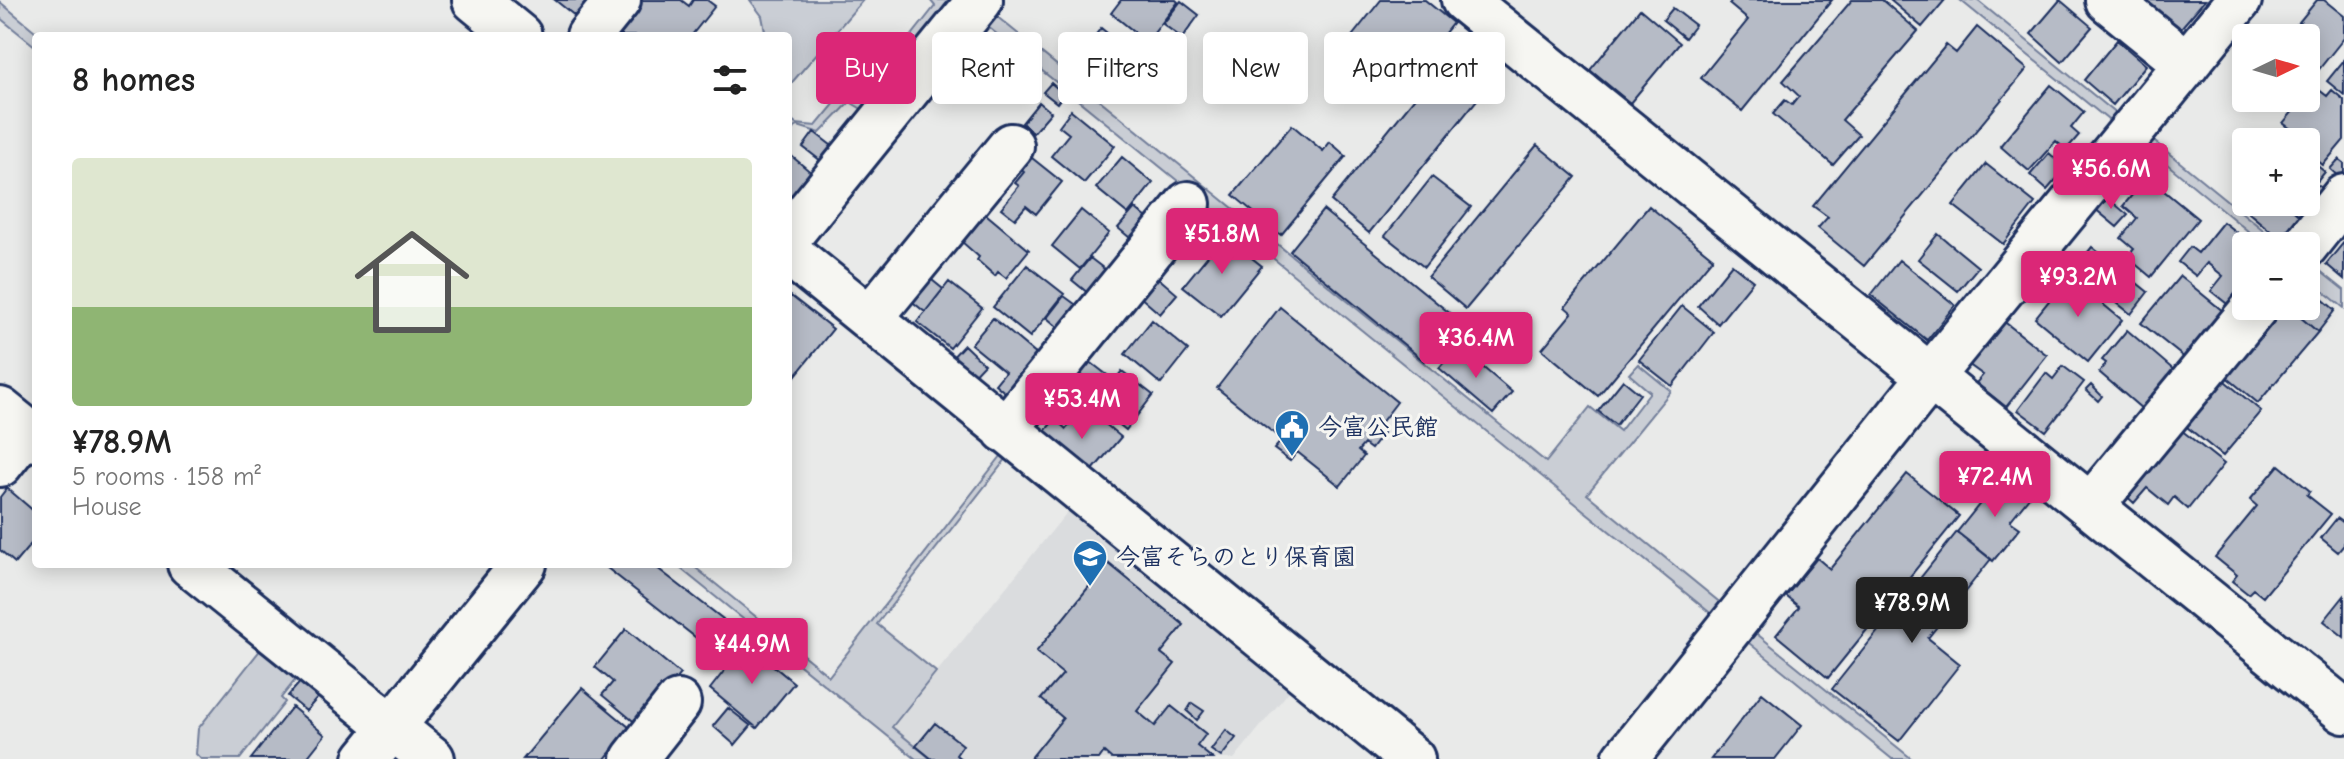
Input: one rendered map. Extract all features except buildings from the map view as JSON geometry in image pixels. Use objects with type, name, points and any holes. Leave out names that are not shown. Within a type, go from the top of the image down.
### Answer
[{"type":"street","points":[[475,0],[514,32]]},
{"type":"street","points":[[592,32],[618,0]]},
{"type":"street","points":[[792,232],[980,0]]},
{"type":"street","points":[[1464,0],[2344,711]]},
{"type":"street","points":[[2108,0],[2187,64]]},
{"type":"street","points":[[1625,759],[1930,377],[2239,0]]},
{"type":"street","points":[[870,318],[1011,146]]},
{"type":"street","points":[[2316,232],[2344,197]]},
{"type":"street","points":[[1005,430],[1188,204]]},
{"type":"street","points":[[792,255],[1412,759]]},
{"type":"street","points":[[2091,506],[2244,320]]},
{"type":"street","points":[[194,568],[379,743],[432,759]]},
{"type":"street","points":[[379,743],[521,568]]},
{"type":"street","points":[[634,759],[678,703]]},
{"type":"shaded area","points":[[750,0],[863,0],[835,32],[816,32],[816,55],[792,82],[792,32],[765,31],[762,16]]},
{"type":"shaded area","points":[[930,0],[963,0],[916,53],[915,32],[935,6]]},
{"type":"shaded area","points":[[1960,0],[1977,0],[2118,115],[2112,123]]},
{"type":"shaded area","points":[[0,2],[36,32],[32,32],[32,44],[0,18]]},
{"type":"shaded area","points":[[985,7],[1016,32],[994,32],[977,18]]},
{"type":"shaded area","points":[[1042,53],[1058,66],[1058,84],[1042,71]]},
{"type":"shaded area","points":[[834,104],[848,104],[820,133],[798,126],[792,130],[792,121],[816,126]]},
{"type":"shaded area","points":[[853,104],[871,104],[865,111]]},
{"type":"shaded area","points":[[1083,104],[1105,104],[1546,462],[1590,407],[1620,431],[1650,392],[1629,374],[1638,364],[1671,391],[1587,494],[1723,605],[1714,616]]},
{"type":"shaded area","points":[[2150,138],[2232,205],[2232,216],[2246,216],[2266,232],[2249,232],[2144,145]]},
{"type":"shaded area","points":[[2320,271],[2344,290],[2344,308],[2320,288]]},
{"type":"shaded area","points":[[1005,451],[1010,454],[877,624],[936,672],[892,727],[931,759],[916,759],[680,568],[696,568],[829,676]]},
{"type":"shaded area","name":"今富そらのとり保育園","points":[[1073,505],[1295,684],[1234,759],[931,759],[892,727]]},
{"type":"shaded area","points":[[1752,630],[1912,759],[1892,759],[1744,639]]},
{"type":"shaded area","points":[[265,644],[300,674],[281,698],[285,702],[240,759],[201,759],[196,754],[198,729]]},
{"type":"place","name":"今富公民館","points":[[1292,458]]},
{"type":"place","name":"今富そらのとり保育園","points":[[1090,588]]}]
